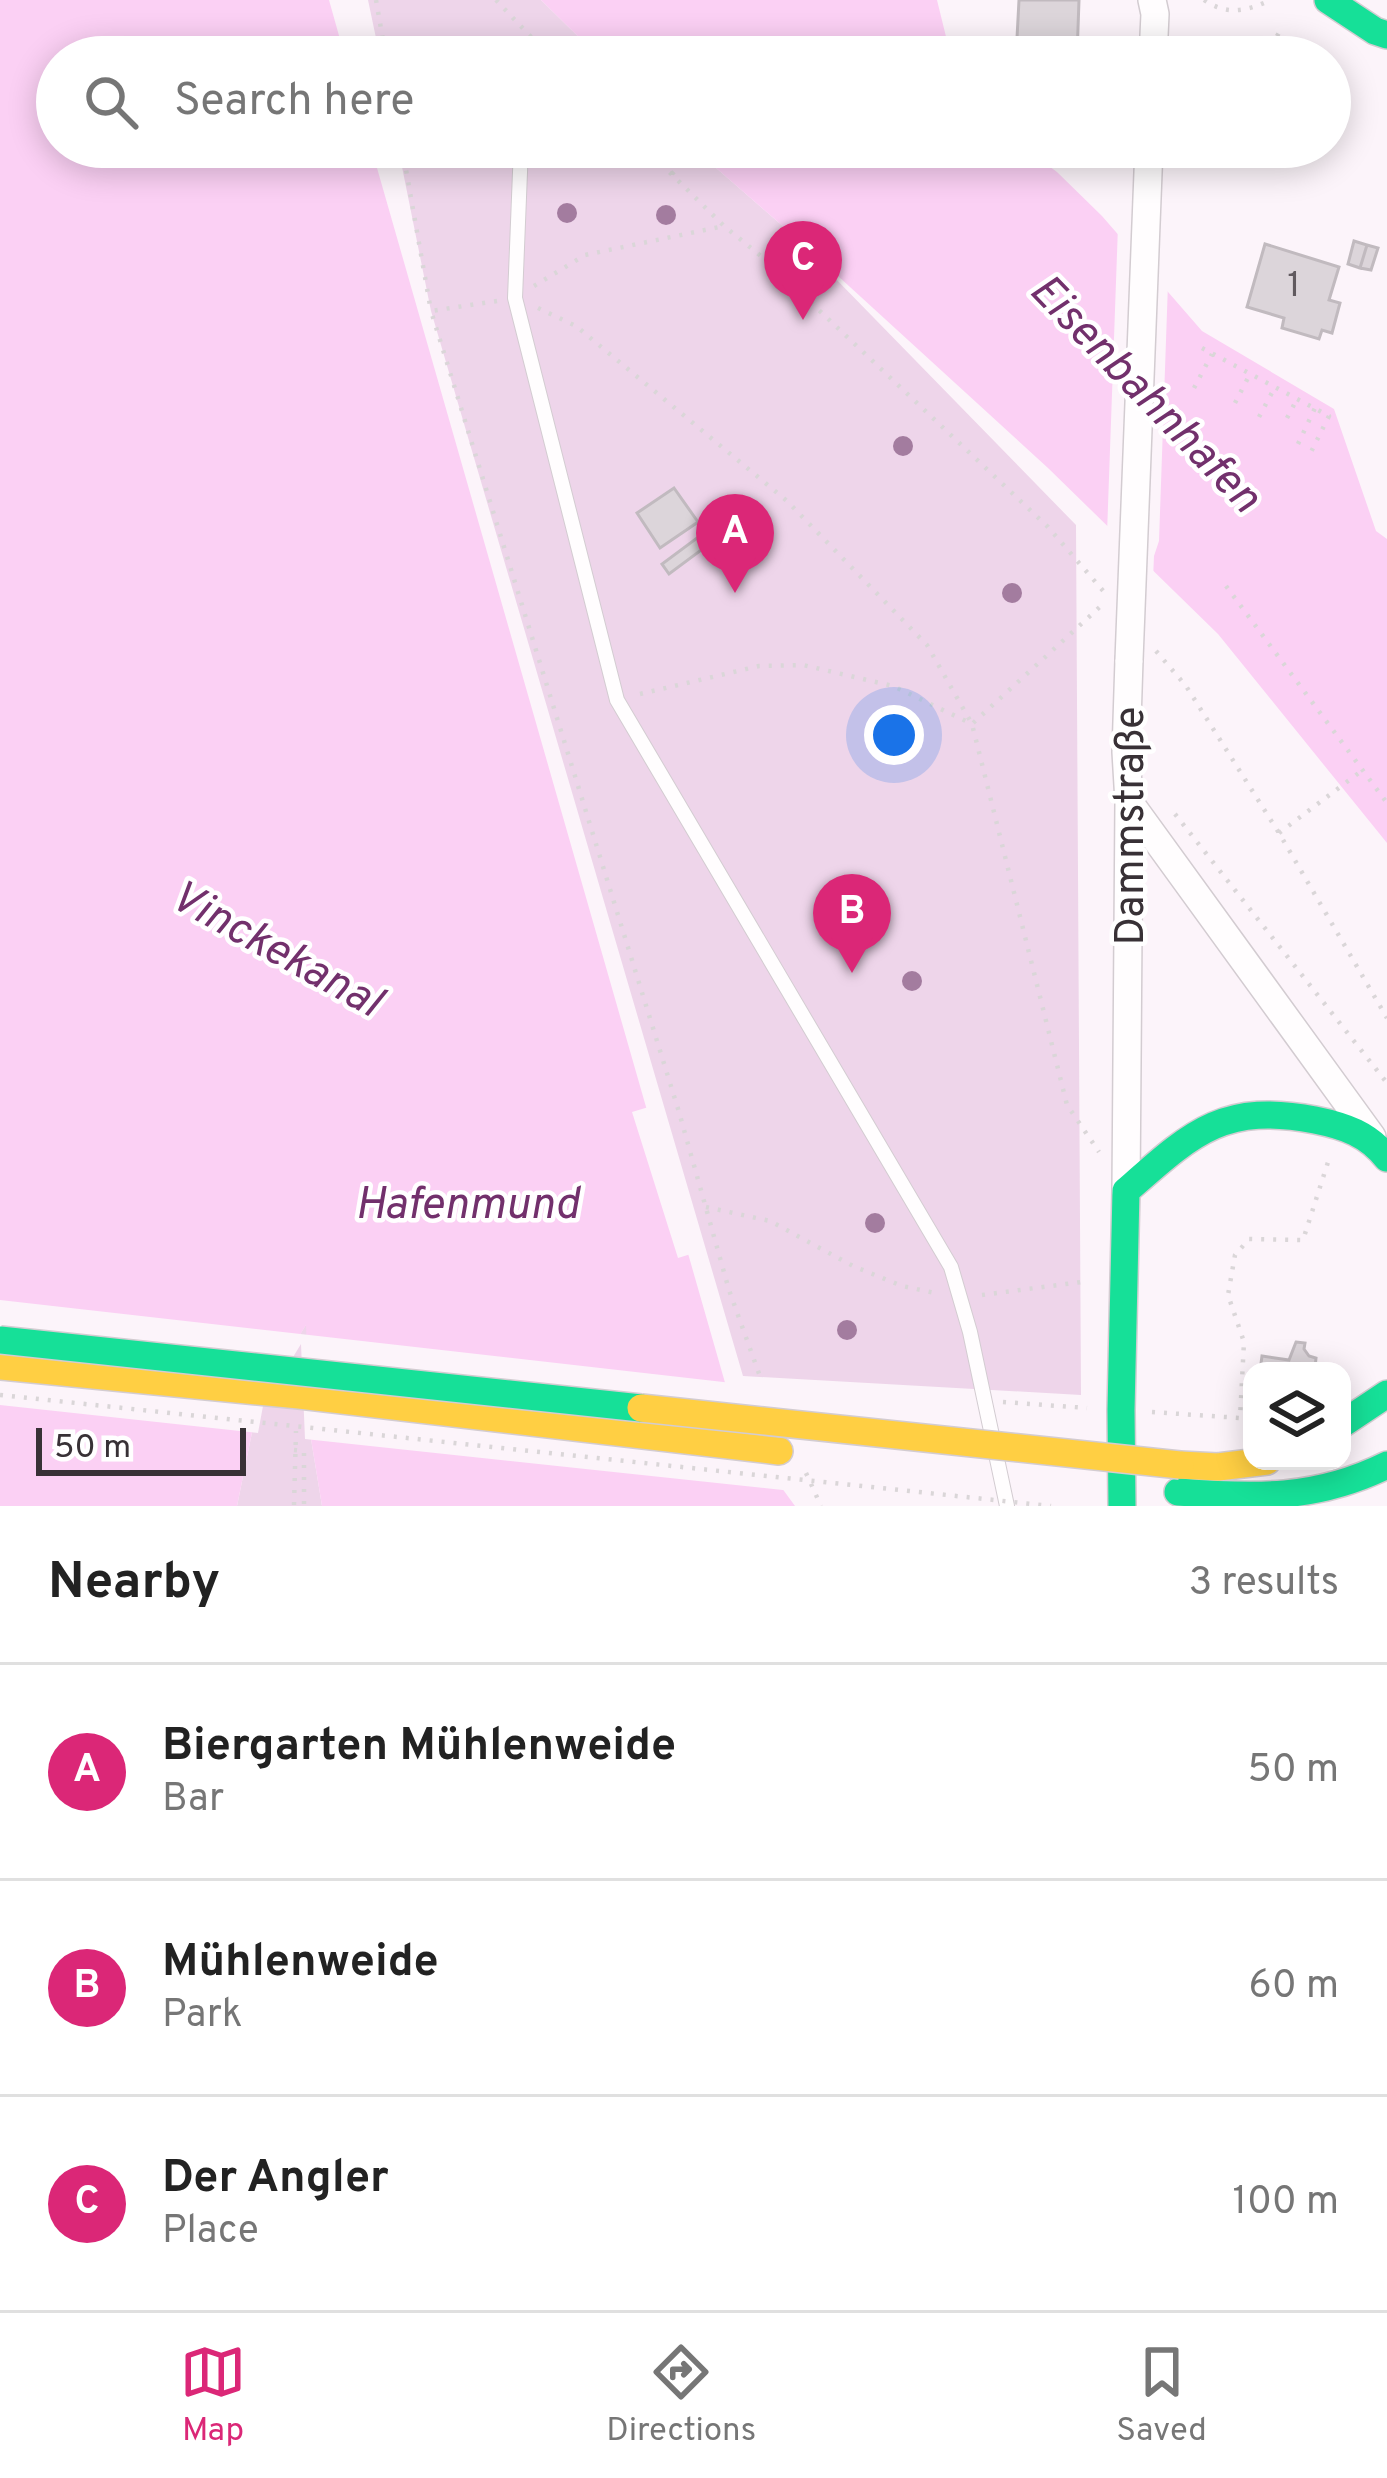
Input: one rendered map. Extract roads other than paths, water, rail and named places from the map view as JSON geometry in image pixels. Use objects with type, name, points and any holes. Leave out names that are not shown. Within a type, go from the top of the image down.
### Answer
[{"type":"main road","points":[[1328,0],[1387,35]]},
{"type":"main road","points":[[1126,1191],[1192,1135],[1234,1115],[1296,1114],[1343,1126],[1381,1149]]},
{"type":"main road","name":"Dammstraße","points":[[1122,1506],[1126,1191]]},
{"type":"main road","points":[[0,1340],[1179,1478],[1262,1499],[1315,1492],[1387,1465]]},
{"type":"main road","points":[[0,1366],[299,1395],[803,1460]]},
{"type":"main road","points":[[1351,1418],[1387,1394]]},
{"type":"main road","points":[[1084,1483],[1179,1478],[1243,1463]]},
{"type":"main road","points":[[967,1470],[1037,1478]]},
{"type":"main road","points":[[1315,1492],[1341,1506]]},
{"type":"street","points":[[1152,0],[1154,36]]},
{"type":"street","name":"Dammstraße","points":[[1126,1191],[1126,752],[1142,655],[1149,168]]},
{"type":"street","points":[[1129,802],[1381,1149]]},
{"type":"lane","points":[[520,168],[515,298],[617,700],[951,1267],[1007,1506]]},
{"type":"water","points":[[0,0],[329,0],[339,36],[36,36],[36,168],[377,168],[738,1428],[795,1506],[322,1506],[310,1433],[306,1325],[258,1403],[237,1506],[0,1506]]},
{"type":"water","points":[[541,0],[937,0],[946,36],[578,36]]},
{"type":"water","name":"Eisenbahnhafen","points":[[716,168],[1052,168],[1102,216],[1202,331],[1334,409],[1376,531],[1387,539],[1387,843],[1218,634],[1048,468]]},
{"type":"place","name":"Der Angler","points":[[803,320]]},
{"type":"place","name":"Biergarten Mühlenweide","points":[[735,593]]},
{"type":"place","name":"Mühlenweide","points":[[852,973]]},
{"type":"water label","name":"Vinckekanal","points":[[277,947]]},
{"type":"water label","name":"Hafenmund","points":[[467,1202]]}]
